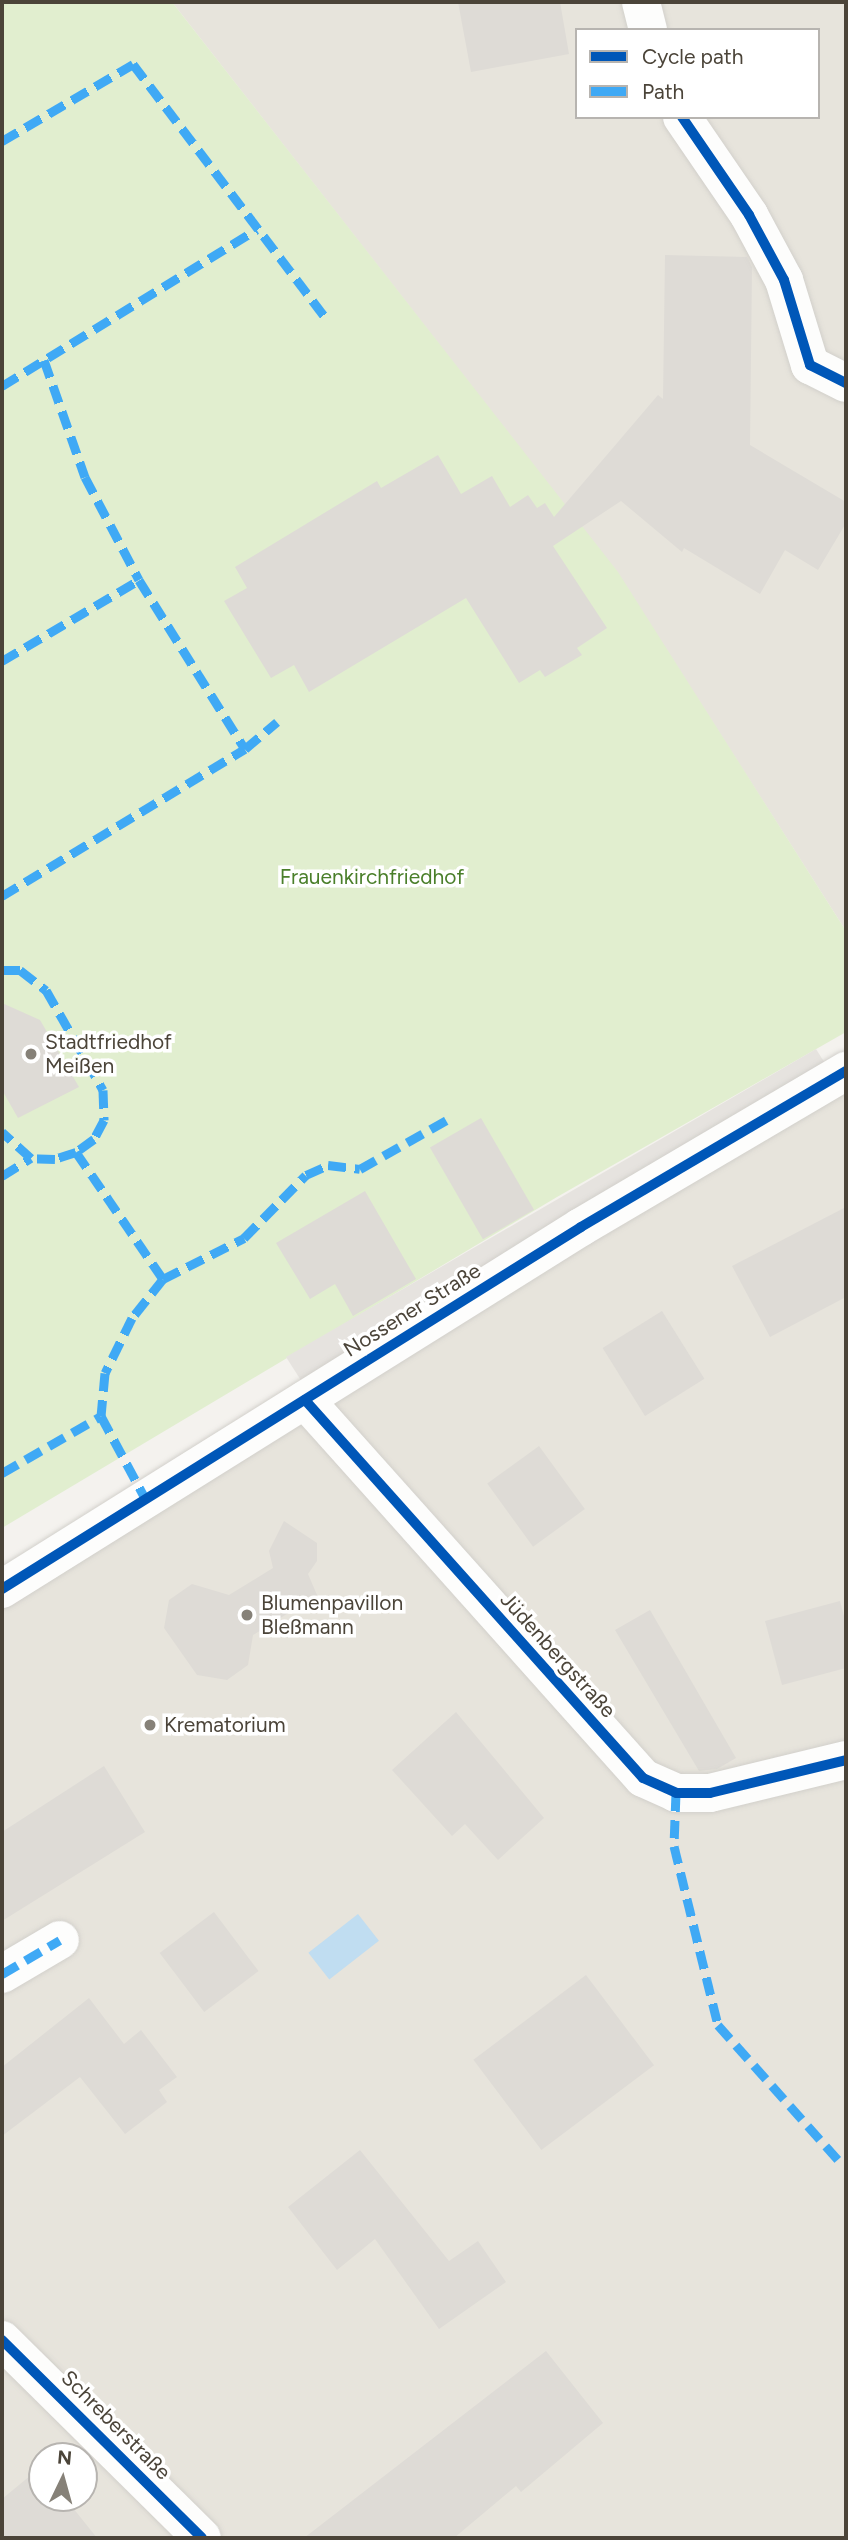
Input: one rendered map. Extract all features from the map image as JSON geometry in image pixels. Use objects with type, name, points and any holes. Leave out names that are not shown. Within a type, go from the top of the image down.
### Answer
[{"type":"street","points":[[641,2],[648,28]]},
{"type":"street","points":[[683,119],[749,215],[784,280],[810,365],[846,383]]},
{"type":"street","name":"Nossener Straße","points":[[2,1589],[581,1227],[846,1071]]},
{"type":"street","name":"Jüdenbergstraße","points":[[305,1400],[643,1778],[676,1793],[710,1793],[846,1760]]},
{"type":"street","points":[[2,1974],[60,1940]]},
{"type":"street","name":"Schreberstraße","points":[[2,2340],[202,2538]]},
{"type":"shaded area","points":[[172,2],[846,2],[846,931],[617,572]]},
{"type":"shaded area","points":[[816,1049],[828,1068],[302,1382],[286,1357]]},
{"type":"shaded area","points":[[846,1071],[846,2538],[2,2538],[2,1589]]},
{"type":"green space","name":"Frauenkirchfriedhof","points":[[2,2],[172,2],[618,572],[846,931],[846,1032],[557,1197],[2,1528]]},
{"type":"water","points":[[358,1914],[379,1941],[329,1980],[308,1953]]},
{"type":"building","points":[[458,2],[560,2],[569,54],[471,72]]},
{"type":"building","points":[[665,255],[747,257],[752,267],[750,445],[846,502],[846,523],[818,570],[785,550],[760,594],[684,548],[682,552],[621,501],[553,546],[607,628],[577,648],[582,655],[545,677],[540,670],[519,683],[466,598],[309,692],[294,665],[271,678],[224,601],[247,588],[235,567],[377,481],[381,488],[438,455],[461,494],[492,476],[510,507],[528,495],[537,508],[545,503],[554,517],[658,395],[663,399]]},
{"type":"building","name":"Stadtfriedhof Meißen","points":[[2,1003],[40,1020],[79,1087],[18,1118],[2,1090]]},
{"type":"building","points":[[481,1118],[534,1210],[483,1239],[430,1148]]},
{"type":"building","points":[[365,1191],[416,1279],[353,1316],[335,1284],[310,1299],[276,1243]]},
{"type":"building","points":[[846,1207],[846,1297],[770,1337],[732,1266]]},
{"type":"building","points":[[662,1311],[704,1379],[645,1416],[603,1348]]},
{"type":"building","points":[[539,1446],[585,1509],[533,1547],[487,1484]]},
{"type":"building","points":[[284,1521],[317,1543],[317,1561],[308,1574],[317,1595],[253,1635],[248,1665],[227,1680],[197,1675],[164,1628],[169,1600],[192,1584],[229,1595],[273,1568],[269,1551]]},
{"type":"building","points":[[840,1601],[846,1624],[846,1668],[782,1685],[765,1621]]},
{"type":"building","points":[[650,1610],[736,1758],[717,1769],[699,1771],[615,1630]]},
{"type":"building","points":[[456,1712],[544,1818],[498,1860],[465,1824],[452,1836],[392,1770]]},
{"type":"building","points":[[104,1766],[145,1832],[2,1921],[2,1832]]},
{"type":"building","points":[[214,1912],[259,1971],[204,2012],[160,1953]]},
{"type":"building","points":[[586,1975],[654,2065],[541,2150],[473,2060]]},
{"type":"building","points":[[89,1998],[124,2044],[141,2030],[177,2077],[159,2090],[167,2102],[125,2134],[80,2077],[2,2136],[2,2067]]},
{"type":"building","points":[[360,2150],[449,2261],[478,2241],[506,2282],[439,2329],[375,2239],[337,2270],[288,2207]]},
{"type":"building","points":[[546,2351],[603,2423],[521,2492],[516,2486],[454,2538],[304,2538]]},
{"type":"building","points":[[28,2478],[28,2512],[76,2512],[97,2538],[2,2538],[2,2499]]},
{"type":"marked path","points":[[2,141],[133,64],[327,320]]},
{"type":"marked path","points":[[2,386],[257,229]]},
{"type":"marked path","points":[[44,360],[85,477],[139,580],[245,749]]},
{"type":"marked path","points":[[2,661],[139,580]]},
{"type":"marked path","points":[[2,896],[245,749],[277,722]]},
{"type":"marked path","points":[[2,970],[20,970],[46,990],[103,1090],[104,1120],[94,1139],[76,1152],[55,1159],[31,1158],[2,1132]]},
{"type":"marked path","points":[[163,1279],[244,1238],[306,1175],[328,1165],[360,1169],[452,1117]]},
{"type":"marked path","points":[[76,1152],[163,1279],[132,1318],[105,1373],[101,1416],[146,1500]]},
{"type":"marked path","points":[[2,1176],[31,1158]]},
{"type":"marked path","points":[[2,1473],[101,1416]]},
{"type":"marked path","points":[[676,1793],[674,1846],[718,2025],[842,2164]]},
{"type":"marked path","points":[[2,1974],[60,1940]]},
{"type":"cycle path","points":[[683,119],[749,215],[784,280],[810,365],[846,383]]},
{"type":"cycle path","points":[[2,1589],[581,1227],[846,1071]]},
{"type":"cycle path","points":[[305,1400],[643,1778],[676,1793],[710,1793],[846,1760]]},
{"type":"cycle path","points":[[2,2340],[202,2538]]},
{"type":"place","name":"Stadtfriedhof Meißen","points":[[31,1054]]},
{"type":"place","name":"Blumenpavillon Bleßmann","points":[[247,1615]]},
{"type":"place","name":"Krematorium","points":[[150,1725]]}]
